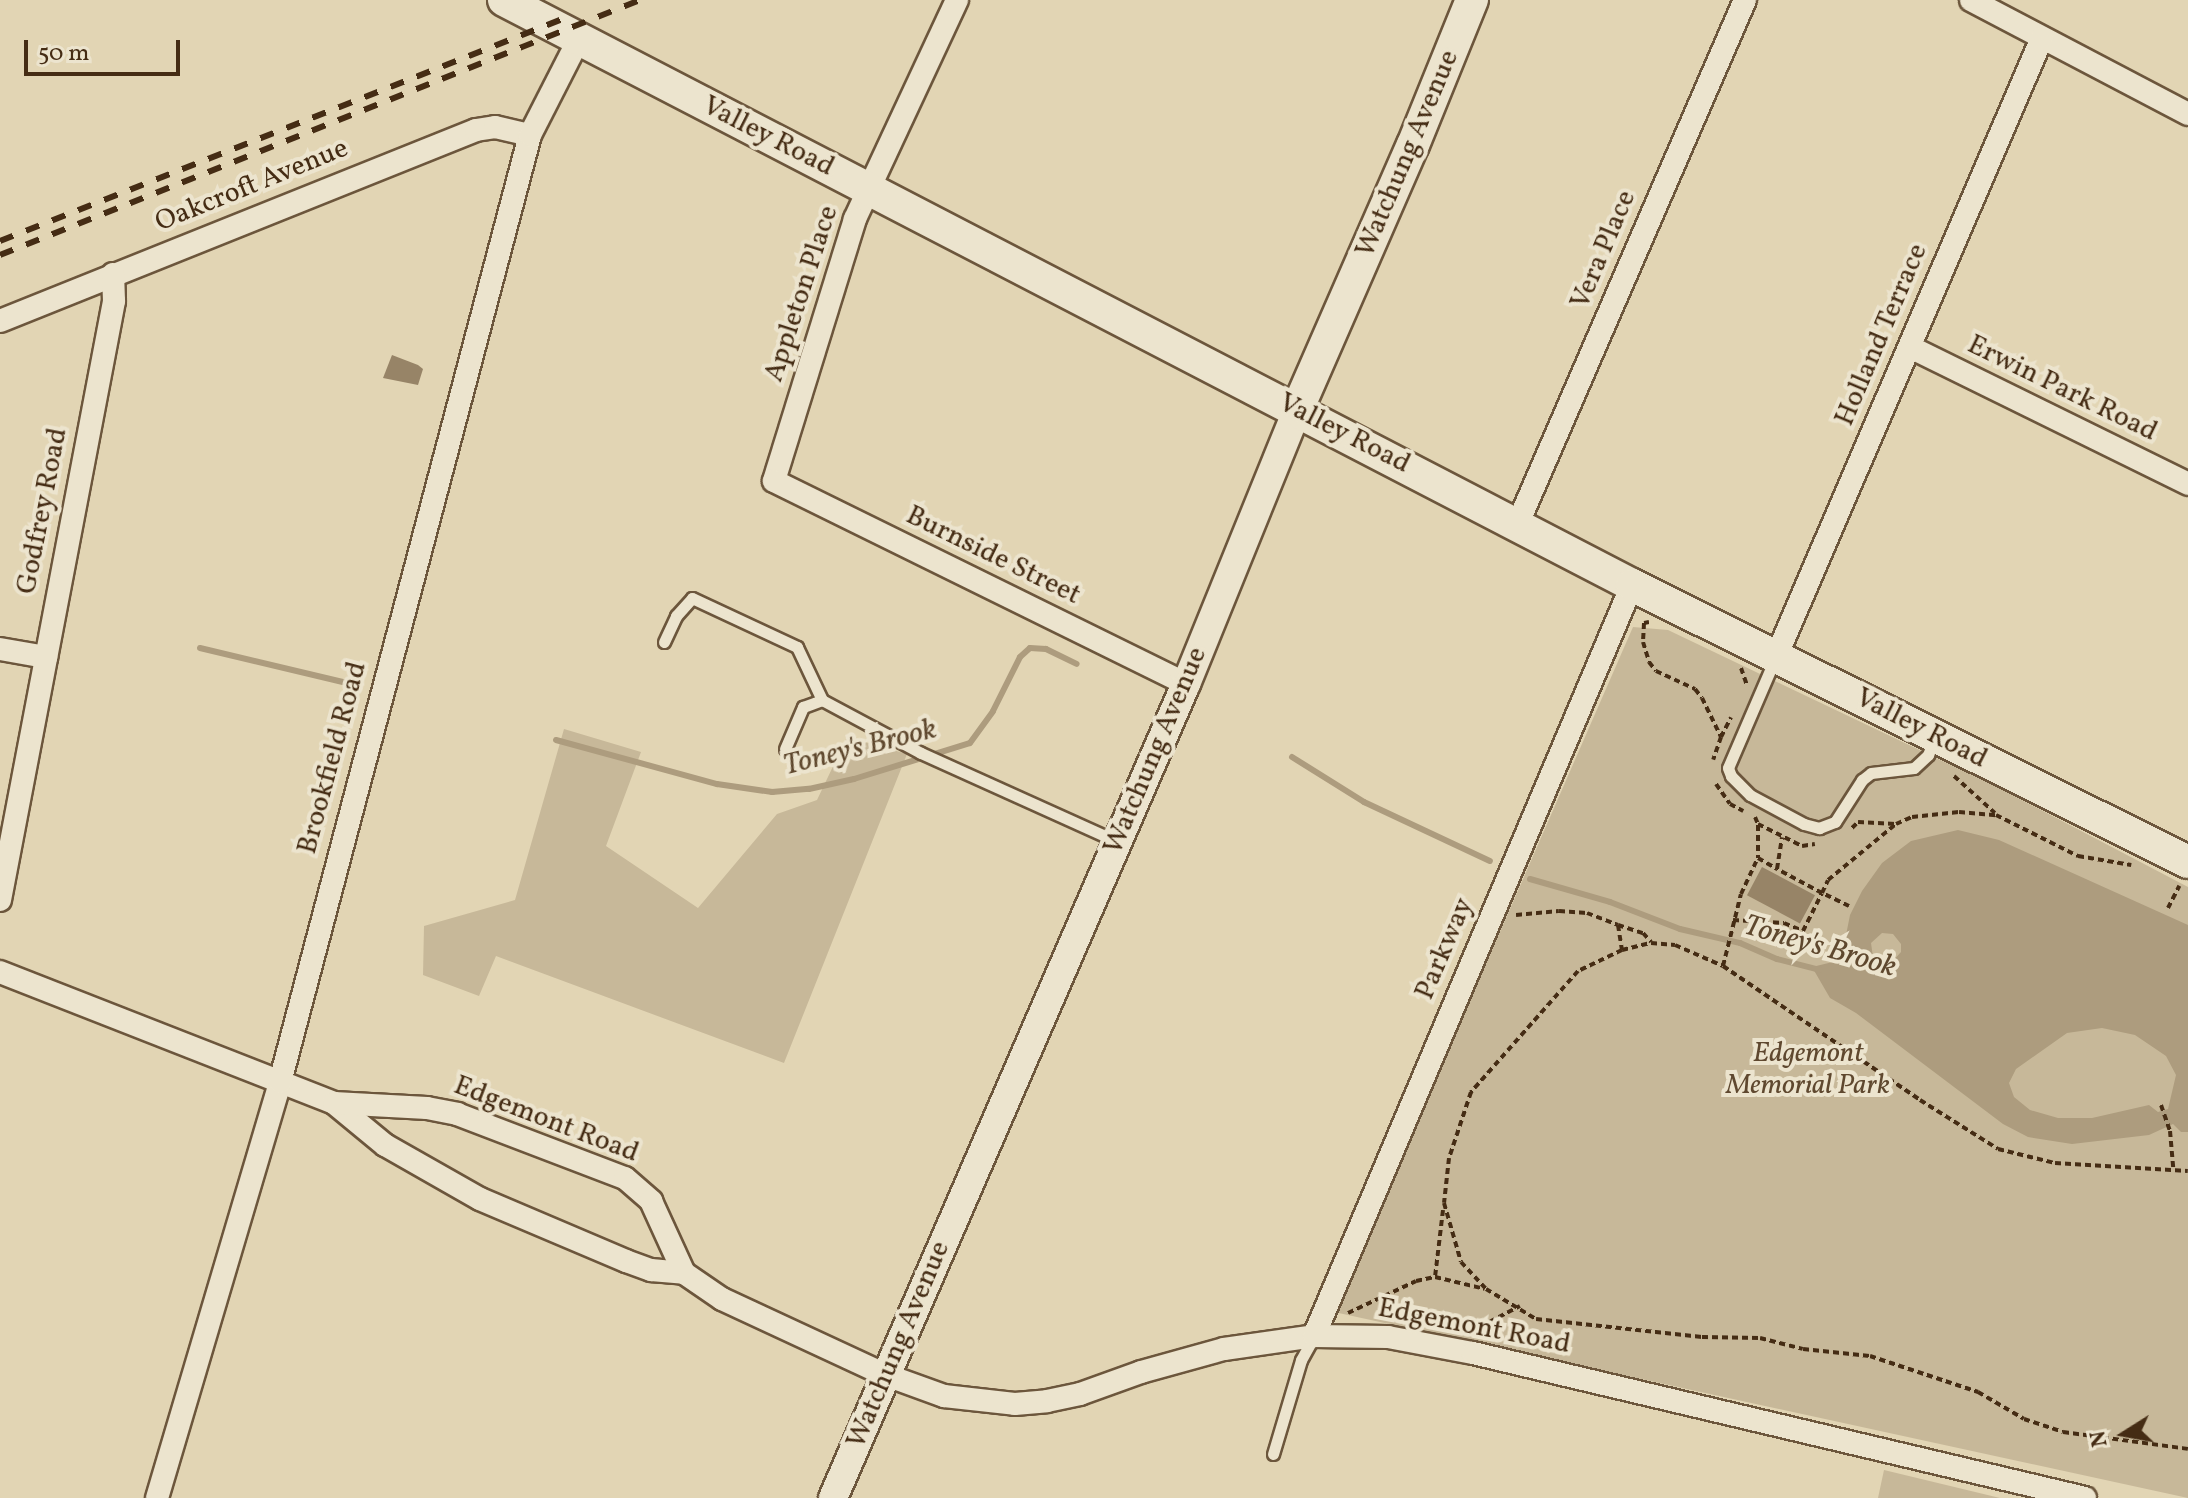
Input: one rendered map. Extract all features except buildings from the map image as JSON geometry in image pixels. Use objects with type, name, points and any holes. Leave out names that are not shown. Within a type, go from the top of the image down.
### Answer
[{"type":"main road","name":"Valley Road","points":[[504,0],[1518,523],[1632,585],[1935,736],[2178,876]]},
{"type":"main road","name":"Watchung Avenue","points":[[1297,410],[1413,145],[1472,0]]},
{"type":"street","name":"Appleton Place","points":[[774,481],[855,219],[957,0]]},
{"type":"street","name":"Vera Place","points":[[1518,523],[1745,0]]},
{"type":"street","points":[[1971,0],[2188,114]]},
{"type":"street","name":"Holland Terrace","points":[[1776,657],[2042,38]]},
{"type":"street","name":"Brookfield Road","points":[[157,1498],[280,1082],[530,135],[579,39]]},
{"type":"street","name":"Oakcroft Avenue","points":[[0,321],[476,130],[495,127],[530,135]]},
{"type":"street","name":"Godfrey Road","points":[[0,900],[114,301],[113,274]]},
{"type":"street","name":"Erwin Park Road","points":[[1910,347],[2188,484]]},
{"type":"street","name":"Watchung Avenue","points":[[833,1498],[1186,684],[1297,410]]},
{"type":"street","name":"Burnside Street","points":[[774,481],[1186,684]]},
{"type":"street","name":"Parkway","points":[[1314,1336],[1632,585]]},
{"type":"street","points":[[0,649],[46,657]]},
{"type":"street","name":"Edgemont Road","points":[[0,972],[334,1103],[427,1108],[457,1114],[625,1178],[651,1201],[684,1273]]},
{"type":"street","name":"Edgemont Road","points":[[334,1103],[385,1145],[480,1199],[626,1261],[651,1270],[684,1273],[722,1299],[886,1375],[944,1396],[1015,1404],[1080,1394],[1141,1372],[1224,1349],[1314,1336],[1388,1337],[1430,1344],[2085,1498]]},
{"type":"lane","points":[[664,642],[676,616],[692,598],[797,647],[822,700],[921,753],[1117,842]]},
{"type":"lane","points":[[1776,657],[1728,768],[1731,776],[1750,795],[1804,824],[1819,828],[1835,822],[1862,780],[1871,773],[1914,768],[1928,755],[1935,736]]},
{"type":"lane","points":[[785,749],[803,707],[822,700]]},
{"type":"lane","points":[[1273,1454],[1301,1360],[1314,1336]]},
{"type":"path","points":[[1644,623],[1649,662],[1656,671],[1695,689],[1721,737]]},
{"type":"path","points":[[1741,696],[1748,683],[1741,669],[1744,661]]},
{"type":"path","points":[[1723,966],[1732,923],[1758,858],[1757,818],[1730,804],[1716,785],[1713,762],[1734,710]]},
{"type":"path","points":[[1950,773],[1996,815],[2078,856],[2134,865]]},
{"type":"path","points":[[1846,834],[1858,822],[1863,807]]},
{"type":"path","points":[[1732,923],[1784,923],[1803,931],[1828,880],[1896,824],[1912,817],[1959,812],[1996,815]]},
{"type":"path","points":[[1858,822],[1896,824]]},
{"type":"path","points":[[1758,824],[1802,846],[1817,844]]},
{"type":"path","points":[[1777,869],[1782,837]]},
{"type":"path","points":[[1758,858],[1849,906]]},
{"type":"path","points":[[2178,876],[2188,891]]},
{"type":"path","points":[[2168,908],[2178,876]]},
{"type":"path","points":[[1495,908],[1514,916],[1559,911],[1587,913],[1643,933],[1651,943]]},
{"type":"path","points":[[1618,925],[1622,950]]},
{"type":"path","points":[[1435,1277],[1449,1158],[1471,1092],[1578,971],[1622,950],[1651,943],[1675,945],[1723,966],[1920,1100],[1998,1149],[2055,1163],[2188,1171]]},
{"type":"path","points":[[2161,1105],[2170,1131],[2173,1168]]},
{"type":"path","points":[[1444,1203],[1461,1262],[1486,1289]]},
{"type":"path","points":[[1348,1313],[1416,1281],[1435,1277],[1486,1289],[1520,1306],[1536,1319],[1702,1337],[1760,1338],[1803,1349],[1870,1356],[1978,1392],[2024,1419],[2063,1432],[2188,1449]]},
{"type":"path","points":[[1470,1331],[1520,1306]]},
{"type":"green space","name":"Edgemont Memorial Park","points":[[1633,627],[1668,630],[1995,786],[2188,887],[2188,1498],[1334,1312]]},
{"type":"green space","points":[[564,729],[641,752],[606,846],[698,908],[777,814],[817,800],[847,737],[907,754],[784,1063],[496,956],[479,996],[423,975],[424,926],[515,900]]},
{"type":"green space","points":[[1884,1470],[2000,1498],[1878,1498]]},
{"type":"shaded area","points":[[1958,830],[1999,840],[2188,925],[2188,1132],[2181,1132],[2173,1124],[2149,1135],[2072,1144],[2028,1137],[2003,1124],[1856,1013],[1830,998],[1812,967],[1841,960],[1850,915],[1862,891],[1882,863],[1911,841]],"holes":[[[1882,933],[1893,934],[1901,944],[1901,952],[1891,963],[1873,957],[1871,943]],[[2102,1028],[2135,1035],[2166,1056],[2176,1075],[2168,1109],[2158,1112],[2149,1105],[2092,1118],[2058,1118],[2030,1110],[2014,1097],[2009,1083],[2016,1069],[2067,1033]]]},
{"type":"waterway","name":"Toney's Brook","points":[[200,648],[359,686]]},
{"type":"waterway","name":"Toney's Brook","points":[[556,740],[717,784],[772,792],[809,789],[854,779],[970,743],[993,711],[1020,657],[1030,648],[1046,649],[1077,664]]},
{"type":"waterway","name":"Toney's Brook","points":[[1292,757],[1364,802],[1490,861]]},
{"type":"waterway","name":"Toney's Brook","points":[[1530,879],[1610,902],[1680,929],[1740,943],[1777,959],[1820,970]]},
{"type":"railway","points":[[0,255],[640,0]]},
{"type":"railway","points":[[0,241],[565,18]]}]
